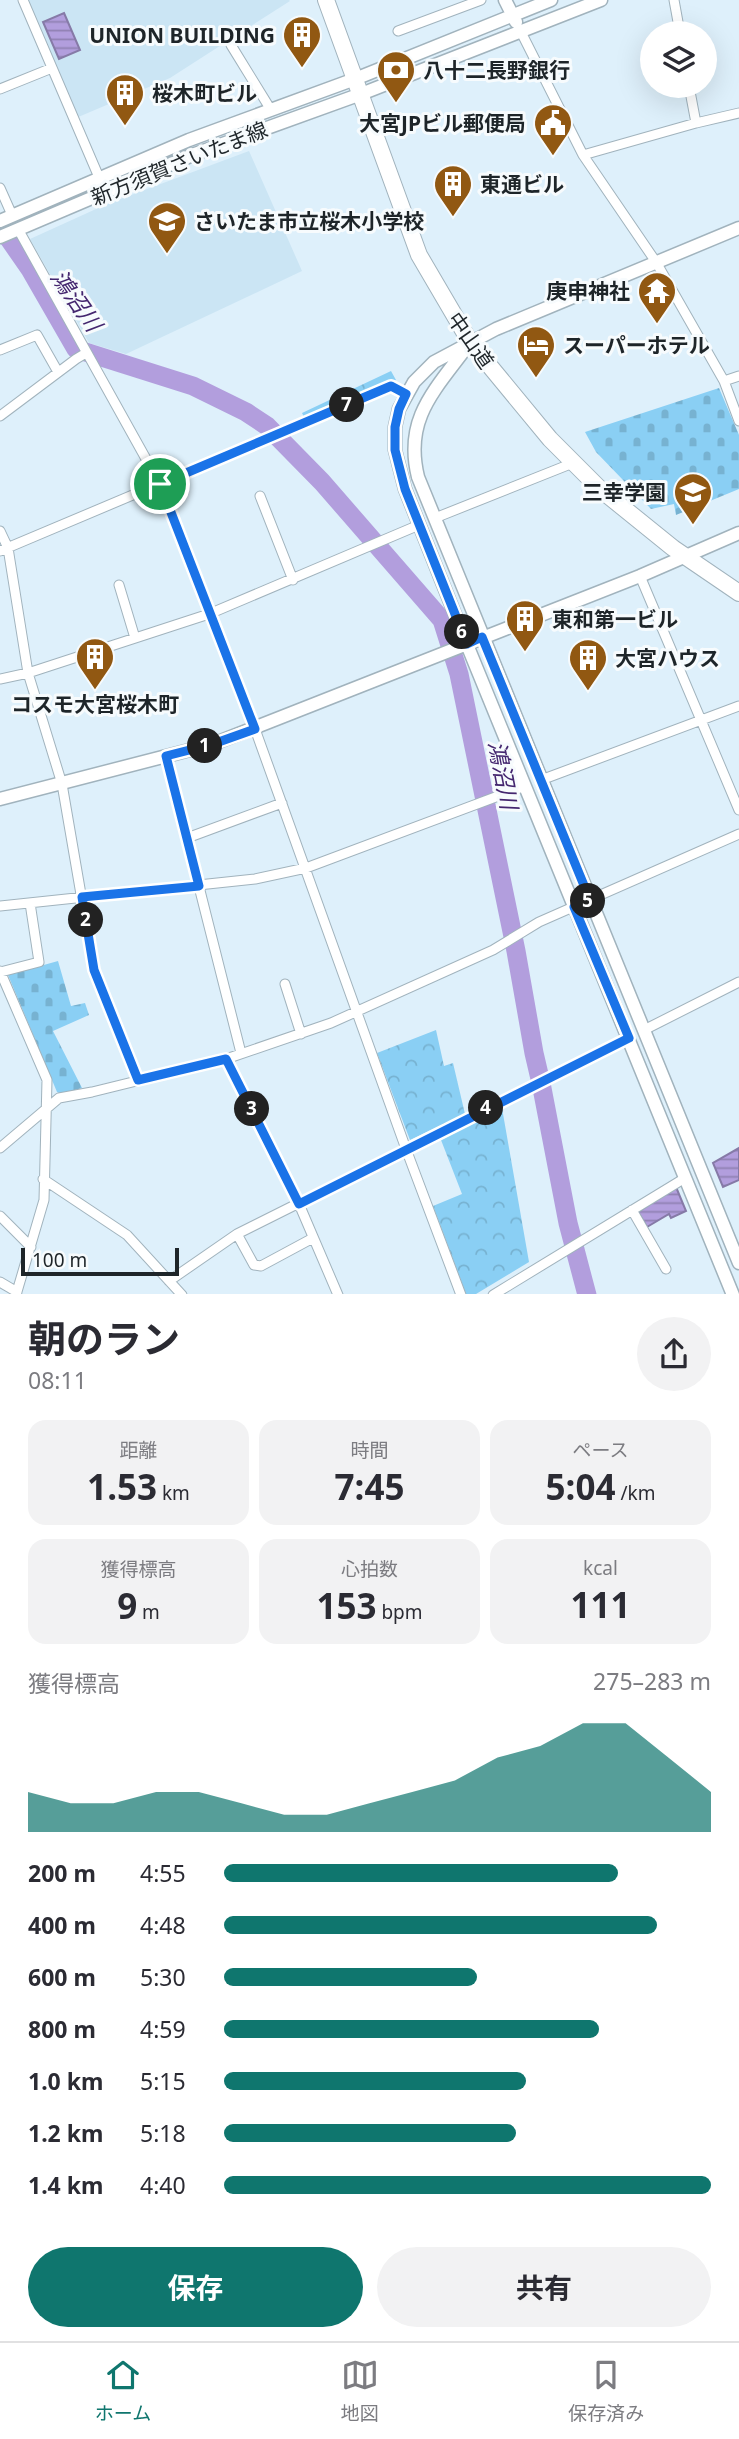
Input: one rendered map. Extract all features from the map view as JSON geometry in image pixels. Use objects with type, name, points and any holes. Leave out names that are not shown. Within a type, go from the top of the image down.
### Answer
[{"type":"highway","name":"中山道","points":[[326,0],[419,255],[470,342],[550,439],[600,489],[685,557],[739,593]]},
{"type":"street","points":[[23,0],[105,191]]},
{"type":"street","points":[[398,31],[481,0]]},
{"type":"street","points":[[505,0],[583,155],[656,262],[724,381],[739,421]]},
{"type":"street","points":[[358,86],[551,0]]},
{"type":"street","points":[[358,86],[521,32],[601,0]]},
{"type":"street","points":[[674,0],[678,21]]},
{"type":"street","points":[[231,45],[271,110]]},
{"type":"street","points":[[0,89],[52,68]]},
{"type":"street","name":"新方須賀さいたま線","points":[[6,218],[189,140],[271,110],[358,86]]},
{"type":"street","name":"新方須賀さいたま線","points":[[0,237],[358,86]]},
{"type":"street","points":[[691,98],[696,123]]},
{"type":"street","points":[[583,155],[739,113]]},
{"type":"street","points":[[0,188],[6,218]]},
{"type":"street","points":[[733,1294],[525,786],[456,648],[395,450],[397,418],[406,394],[434,362],[530,314],[739,228]]},
{"type":"street","points":[[16,230],[160,484],[255,729],[461,1294]]},
{"type":"street","points":[[0,350],[37,335],[58,372]]},
{"type":"street","points":[[470,342],[424,406],[414,433],[414,459],[418,477],[739,1263]]},
{"type":"street","points":[[0,416],[86,353]]},
{"type":"street","points":[[724,381],[739,376]]},
{"type":"street","points":[[4,550],[391,386],[406,394]]},
{"type":"street","points":[[435,518],[573,463]]},
{"type":"street","points":[[260,496],[293,580]]},
{"type":"street","points":[[0,679],[28,673],[209,614],[419,525]]},
{"type":"street","points":[[0,531],[28,673],[62,785],[94,970],[138,1080]]},
{"type":"street","points":[[0,799],[213,744],[255,729],[640,576],[739,533]]},
{"type":"street","points":[[640,576],[739,810]]},
{"type":"street","points":[[119,585],[135,638]]},
{"type":"street","points":[[541,780],[739,706]]},
{"type":"street","points":[[166,756],[241,1053]]},
{"type":"street","points":[[0,906],[199,886],[255,879],[306,868],[525,786]]},
{"type":"street","points":[[187,838],[282,803]]},
{"type":"street","points":[[0,1148],[59,1098],[226,1059],[301,1034],[493,950],[539,922],[739,834]]},
{"type":"street","points":[[0,1282],[16,1293],[44,1200],[47,1080],[0,971],[39,962],[30,902]]},
{"type":"street","points":[[644,1030],[739,982]]},
{"type":"street","points":[[285,984],[301,1034]]},
{"type":"street","points":[[169,1282],[237,1234],[629,1038]]},
{"type":"street","points":[[226,1059],[299,1204],[338,1294]]},
{"type":"street","points":[[493,1294],[685,1178]]},
{"type":"street","points":[[43,1179],[127,1236],[182,1294]]},
{"type":"street","points":[[632,1210],[666,1269]]},
{"type":"street","points":[[0,1216],[31,1247]]},
{"type":"street","points":[[237,1234],[254,1265],[261,1266],[313,1238]]},
{"type":"shaded area","points":[[28,0],[290,1],[170,78],[76,118]]},
{"type":"shaded area","points":[[64,13],[80,50],[59,59],[43,22]]},
{"type":"shaded area","name":"さいたま市立桜木小学校","points":[[249,151],[302,271],[126,354],[89,343],[30,239],[107,204]]},
{"type":"shaded area","points":[[739,1148],[739,1180],[723,1187],[713,1163]]},
{"type":"shaded area","points":[[676,1187],[686,1211],[671,1218],[669,1214],[647,1227],[638,1212]]},
{"type":"green space","points":[[391,371],[396,380],[305,419],[302,413]]},
{"type":"green space","points":[[719,388],[739,435],[739,489],[676,515],[674,504],[651,509],[596,452],[585,432]]},
{"type":"green space","points":[[58,961],[71,1006],[85,1003],[89,1015],[53,1031],[82,1088],[61,1094],[57,1092],[8,975]]},
{"type":"green space","points":[[436,1030],[444,1066],[453,1063],[465,1114],[410,1140],[377,1053]]},
{"type":"green space","points":[[502,1108],[529,1262],[476,1294],[466,1294],[433,1206],[462,1194],[441,1140]]},
{"type":"waterway","name":"鴻沼川","points":[[0,226],[30,269],[76,349],[193,386],[246,412],[267,426],[322,482],[442,620],[459,674],[568,1223],[587,1294]]},
{"type":"place","name":"UNION BUILDING","points":[[302,69]]},
{"type":"place","name":"八十二長野銀行","points":[[396,104]]},
{"type":"place","name":"桜木町ビル","points":[[125,127]]},
{"type":"place","name":"大宮JPビル郵便局","points":[[553,157]]},
{"type":"place","name":"東通ビル","points":[[453,218]]},
{"type":"place","name":"さいたま市立桜木小学校","points":[[167,255]]},
{"type":"place","name":"庚申神社","points":[[657,325]]},
{"type":"place","name":"スーパーホテル","points":[[536,379]]},
{"type":"place","name":"三幸学園","points":[[693,526]]},
{"type":"place","name":"東和第一ビル","points":[[525,653]]},
{"type":"place","name":"コスモ大宮桜木町","points":[[95,691]]},
{"type":"place","name":"大宮ハウス","points":[[588,692]]},
{"type":"route","points":[[391,386],[406,394],[395,427],[395,450],[405,489],[467,644],[482,637],[512,706],[590,900],[574,907],[629,1038],[299,1204],[226,1059],[138,1080],[94,970],[82,897],[199,886],[166,756],[213,744],[255,729],[160,484],[391,386]]}]
